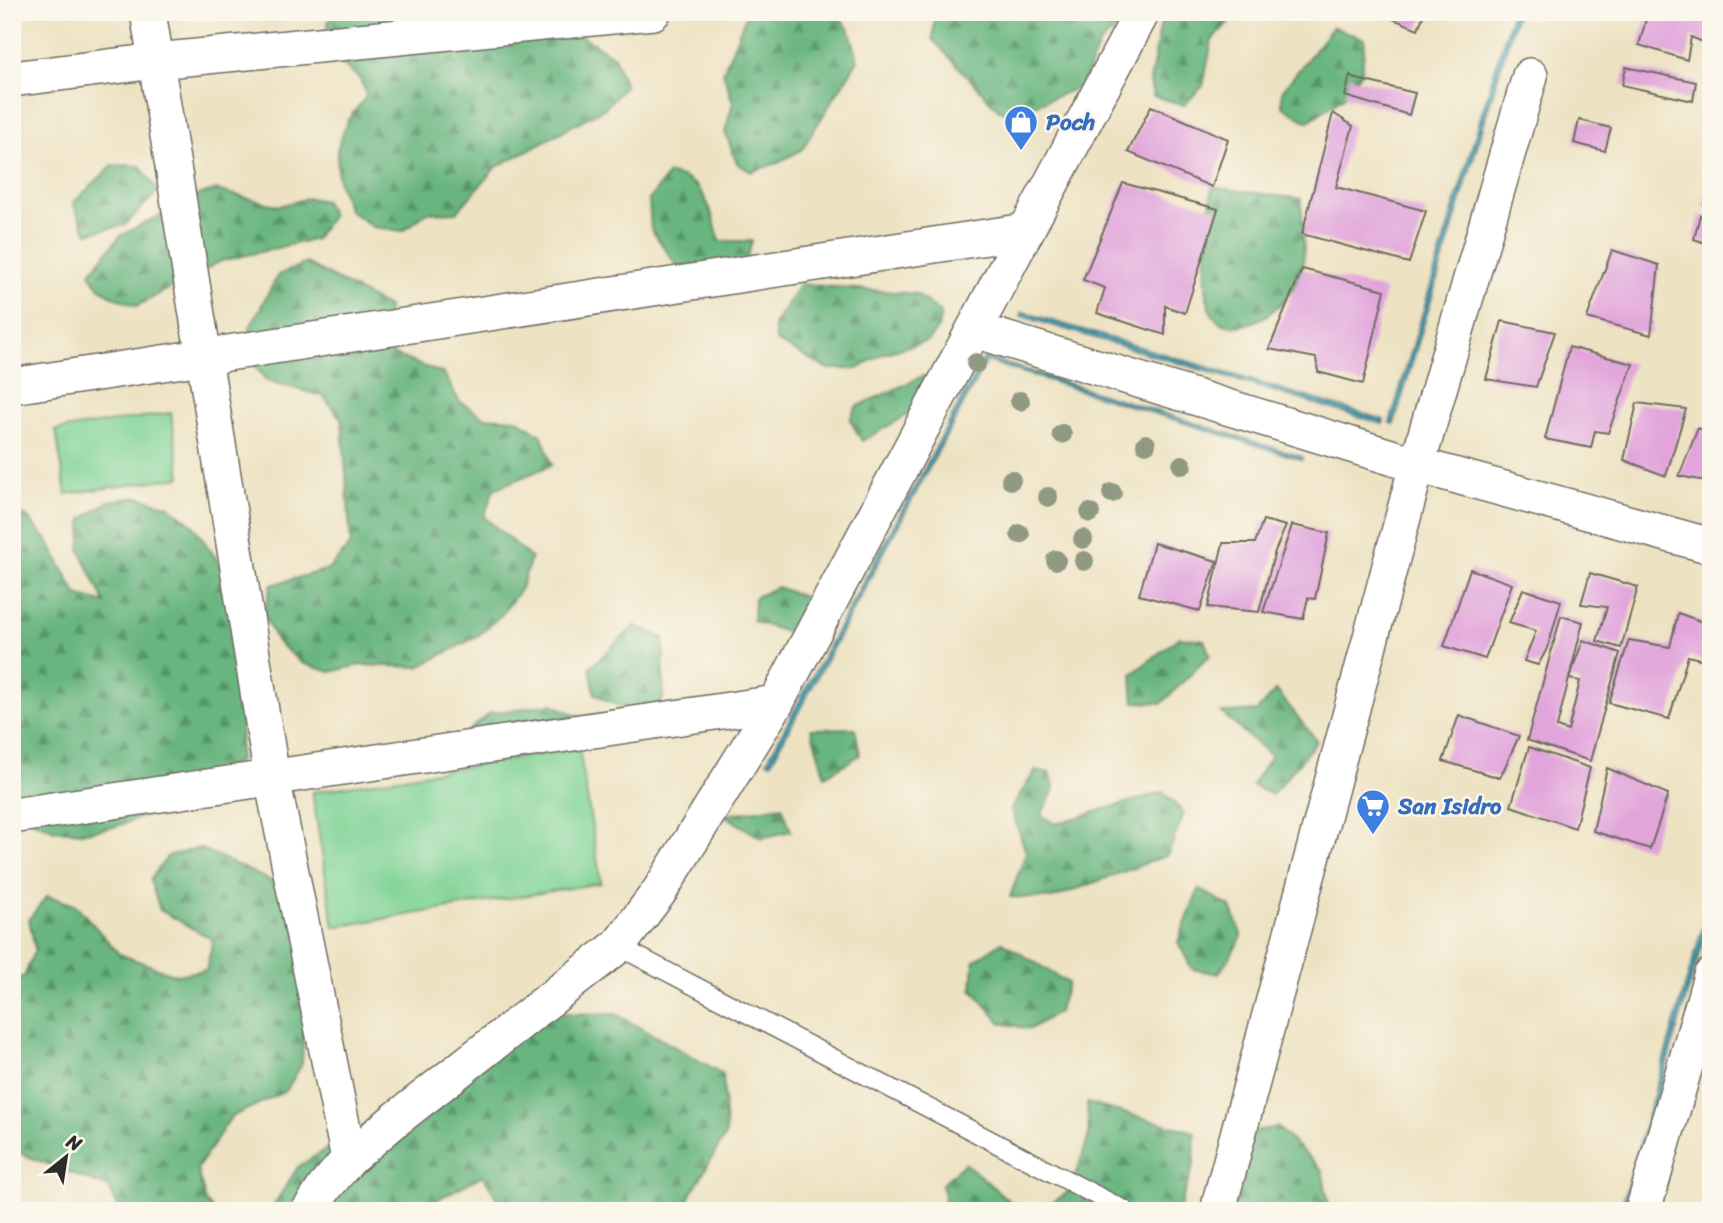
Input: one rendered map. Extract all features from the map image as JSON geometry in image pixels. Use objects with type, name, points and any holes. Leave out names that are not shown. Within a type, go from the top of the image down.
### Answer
[{"type":"street","points":[[148,12],[272,778],[349,1159]]},
{"type":"street","points":[[12,79],[156,61],[653,12]]},
{"type":"street","points":[[309,1211],[324,1187],[349,1159],[618,946],[659,892],[776,703],[1142,12]]},
{"type":"street","points":[[1219,1206],[1417,465],[1530,76]]},
{"type":"street","points":[[12,386],[1026,231]]},
{"type":"street","points":[[975,330],[1417,465],[1711,546]]},
{"type":"street","points":[[12,816],[776,703]]},
{"type":"street","points":[[1643,1211],[1711,976]]},
{"type":"lane","points":[[618,946],[1126,1211]]},
{"type":"green space","points":[[336,12],[545,12],[614,57],[625,86],[605,108],[495,168],[457,212],[427,213],[403,231],[373,227],[349,210],[338,181],[337,150],[348,120],[367,95],[360,79],[330,53],[328,22]]},
{"type":"green space","points":[[835,12],[850,31],[858,60],[802,149],[780,162],[751,172],[737,163],[725,132],[733,103],[723,72],[747,13]]},
{"type":"green space","points":[[935,12],[1136,12],[1099,44],[1082,86],[1013,114],[999,110],[933,40]]},
{"type":"green space","points":[[1163,12],[1238,12],[1212,40],[1203,86],[1184,105],[1153,96],[1150,81]]},
{"type":"green space","points":[[1333,27],[1365,39],[1362,70],[1345,96],[1307,122],[1282,106],[1282,91]]},
{"type":"green space","points":[[113,165],[140,166],[158,191],[125,225],[87,233],[73,203]]},
{"type":"green space","points":[[668,174],[681,177],[699,189],[709,207],[720,241],[752,241],[745,264],[688,282],[651,229],[649,200]]},
{"type":"green space","points":[[1212,187],[1301,199],[1304,255],[1296,283],[1273,311],[1256,321],[1237,326],[1220,322],[1213,315],[1206,289],[1207,234]]},
{"type":"green space","points":[[216,190],[279,206],[309,198],[325,201],[332,215],[315,239],[221,261],[137,306],[109,294],[94,280],[90,273],[120,236],[201,194]]},
{"type":"green space","points":[[306,263],[388,307],[387,352],[444,374],[459,401],[484,417],[517,419],[542,436],[552,465],[494,489],[484,517],[531,558],[521,588],[503,613],[478,636],[419,667],[360,665],[330,672],[302,663],[277,642],[264,615],[271,585],[329,569],[351,544],[342,420],[323,396],[267,381],[248,357],[250,327],[278,275]]},
{"type":"green space","points":[[800,284],[916,294],[941,313],[938,328],[928,341],[882,354],[857,369],[828,369],[776,341],[774,325]]},
{"type":"green space","points":[[923,376],[945,381],[940,396],[862,441],[850,420],[856,407]]},
{"type":"green space","points":[[171,413],[181,477],[66,494],[56,430]]},
{"type":"green space","points":[[139,497],[169,506],[193,525],[228,576],[245,667],[239,761],[223,769],[174,805],[114,827],[85,832],[55,830],[12,812],[12,515],[26,516],[47,540],[77,595],[105,603],[80,550],[83,519],[109,501]]},
{"type":"green space","points":[[777,587],[820,603],[810,640],[753,621],[754,598]]},
{"type":"green space","points":[[635,626],[664,638],[663,700],[654,706],[637,710],[612,704],[595,694],[590,667]]},
{"type":"green space","points":[[1180,637],[1204,640],[1210,655],[1162,703],[1134,702],[1132,674]]},
{"type":"green space","points":[[1276,690],[1317,741],[1272,795],[1252,785],[1271,756],[1222,713],[1257,711]]},
{"type":"green space","points":[[552,704],[579,717],[467,732],[490,713]]},
{"type":"green space","points":[[855,728],[860,755],[825,776],[811,729]]},
{"type":"green space","points":[[579,748],[601,883],[334,927],[312,792]]},
{"type":"green space","points":[[1035,771],[1050,773],[1055,788],[1041,815],[1055,824],[1163,792],[1184,813],[1168,855],[1053,898],[1010,897],[1026,852],[1011,809]]},
{"type":"green space","points":[[782,806],[791,831],[761,838],[724,815]]},
{"type":"green space","points":[[200,848],[282,886],[308,939],[302,1064],[286,1091],[231,1117],[197,1169],[206,1202],[214,1211],[120,1211],[109,1188],[12,1150],[12,977],[24,977],[35,949],[29,919],[47,896],[76,905],[119,954],[176,975],[206,970],[213,940],[160,910],[150,880],[168,856]]},
{"type":"green space","points":[[1199,889],[1231,907],[1242,937],[1219,974],[1192,969],[1178,942]]},
{"type":"green space","points":[[1002,942],[1068,983],[1058,1012],[1030,1029],[1001,1023],[972,989],[974,961]]},
{"type":"green space","points":[[526,1013],[616,1014],[723,1074],[726,1134],[681,1211],[504,1211],[483,1175],[427,1205],[423,1211],[270,1211],[298,1167],[377,1117]]},
{"type":"green space","points":[[1087,1103],[1195,1132],[1194,1163],[1179,1211],[946,1211],[942,1184],[965,1163],[1013,1204],[1042,1209],[1067,1193],[1089,1135]]},
{"type":"green space","points":[[1277,1127],[1322,1170],[1330,1211],[1202,1211],[1245,1134]]},
{"type":"water","points":[[1512,12],[1517,12],[1394,424],[1390,423]]},
{"type":"water","points":[[1023,312],[1384,420],[1383,424],[1021,316]]},
{"type":"water","points":[[985,356],[988,358],[771,763],[767,761]]},
{"type":"water","points":[[991,359],[1303,457],[1303,460],[989,362]]},
{"type":"water","points":[[1711,898],[1711,913],[1624,1211],[1620,1211]]},
{"type":"building","points":[[1389,12],[1425,12],[1418,29],[1388,17]]},
{"type":"building","points":[[1648,12],[1711,12],[1711,32],[1707,44],[1691,37],[1687,60],[1639,45]]},
{"type":"building","points":[[1626,67],[1696,82],[1693,101],[1622,85]]},
{"type":"building","points":[[1350,75],[1415,93],[1409,115],[1345,96]]},
{"type":"building","points":[[1151,106],[1228,139],[1212,187],[1128,152]]},
{"type":"building","points":[[1333,113],[1353,126],[1336,187],[1426,211],[1409,263],[1302,234]]},
{"type":"building","points":[[1579,120],[1611,128],[1605,151],[1574,143]]},
{"type":"building","points":[[1711,180],[1711,208],[1704,206]]},
{"type":"building","points":[[1123,183],[1218,209],[1185,313],[1165,306],[1165,335],[1097,313],[1105,288],[1083,280]]},
{"type":"building","points":[[1700,215],[1711,220],[1711,245],[1694,239]]},
{"type":"building","points":[[1612,250],[1659,265],[1651,335],[1587,318]]},
{"type":"building","points":[[1302,269],[1385,290],[1363,384],[1318,372],[1316,358],[1269,349]]},
{"type":"building","points":[[1502,321],[1555,332],[1536,387],[1486,379]]},
{"type":"building","points":[[1569,347],[1633,364],[1608,433],[1595,431],[1591,448],[1545,439]]},
{"type":"building","points":[[1637,403],[1686,409],[1666,476],[1624,460]]},
{"type":"building","points":[[1698,428],[1711,434],[1711,482],[1679,476]]},
{"type":"building","points":[[1263,520],[1286,526],[1275,551],[1259,612],[1208,607],[1223,543],[1255,543]]},
{"type":"building","points":[[1292,525],[1329,533],[1315,599],[1308,598],[1303,619],[1263,612]]},
{"type":"building","points":[[1154,543],[1217,561],[1200,611],[1139,595]]},
{"type":"building","points":[[1470,569],[1512,584],[1485,659],[1444,646]]},
{"type":"building","points":[[1590,573],[1638,587],[1621,648],[1597,641],[1607,607],[1581,604]]},
{"type":"building","points":[[1523,589],[1561,601],[1548,647],[1538,665],[1524,661],[1536,631],[1509,623]]},
{"type":"building","points":[[1678,613],[1711,625],[1711,662],[1688,656],[1669,719],[1609,703],[1629,640],[1670,647]]},
{"type":"building","points":[[1561,616],[1583,622],[1557,727],[1568,731],[1580,681],[1569,679],[1583,640],[1620,653],[1590,761],[1527,740]]},
{"type":"building","points":[[1459,715],[1519,736],[1500,778],[1443,761]]},
{"type":"building","points":[[1529,747],[1590,768],[1575,828],[1511,806]]},
{"type":"building","points":[[1607,768],[1668,794],[1650,849],[1593,831]]},
{"type":"place","name":"Poch","points":[[1021,152]]},
{"type":"place","name":"San Isidro","points":[[1373,836]]}]
